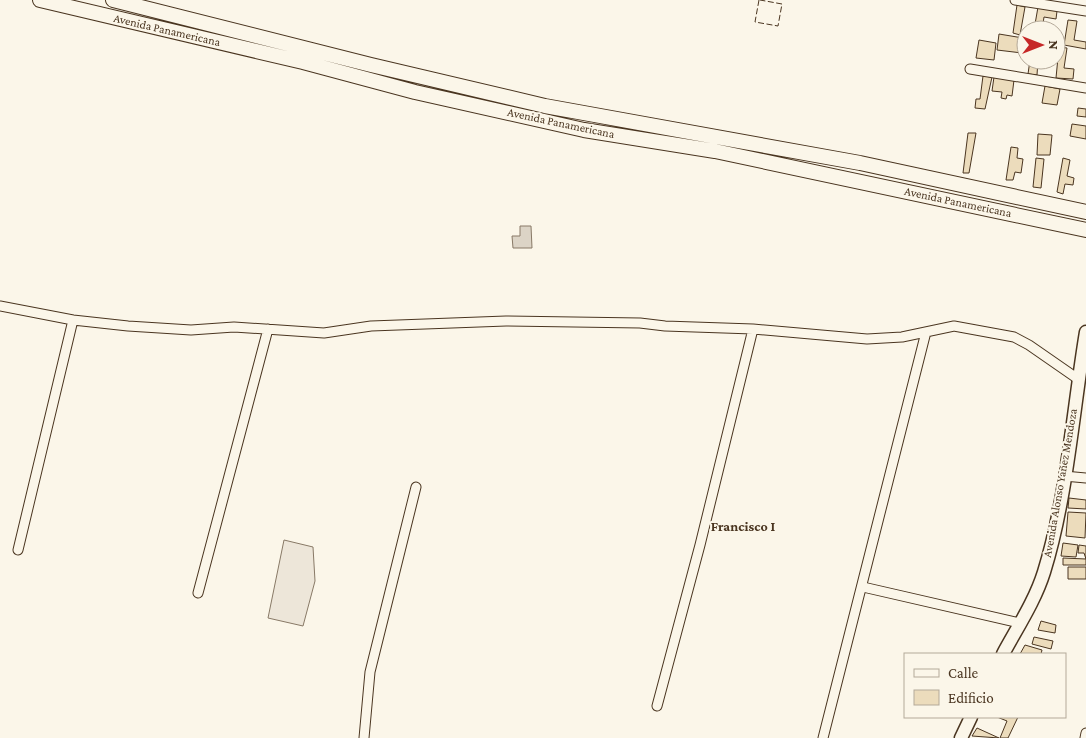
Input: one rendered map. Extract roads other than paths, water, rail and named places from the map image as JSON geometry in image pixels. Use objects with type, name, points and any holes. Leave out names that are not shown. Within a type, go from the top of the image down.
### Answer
[{"type":"main road","name":"Avenida Panamericana","points":[[40,0],[84,5],[415,92],[584,130],[650,140],[717,145],[825,157],[1086,212]]},
{"type":"main road","name":"Avenida Panamericana","points":[[112,0],[137,3],[242,32],[545,106],[653,126],[717,145],[823,172],[1086,230]]},
{"type":"main road","points":[[238,47],[242,32]]},
{"type":"main road","points":[[415,92],[419,76]]},
{"type":"main road","points":[[650,140],[653,126]]},
{"type":"main road","points":[[823,172],[825,157]]},
{"type":"main road","name":"Avenida Alonso Yañez Mendoza","points":[[1004,653],[1035,596],[1044,573],[1064,476],[1086,332]]},
{"type":"main road","points":[[961,738],[971,718]]},
{"type":"street","points":[[1015,0],[1086,11]]},
{"type":"street","points":[[970,69],[1086,88]]},
{"type":"street","points":[[0,306],[73,320],[191,330],[234,327],[324,332],[371,326],[506,321],[640,323],[867,338],[902,337],[954,326],[1014,337],[1078,379]]},
{"type":"street","points":[[18,550],[73,320]]},
{"type":"street","points":[[198,594],[268,329]]},
{"type":"street","points":[[657,706],[700,545],[753,329]]},
{"type":"street","points":[[823,738],[926,332]]},
{"type":"street","points":[[1064,476],[1086,478]]},
{"type":"street","points":[[364,738],[370,672],[416,488]]},
{"type":"street","points":[[862,587],[1020,623]]},
{"type":"street","points":[[1085,738],[1086,733]]},
{"type":"district","name":"Francisco I","points":[[743,526]]}]
